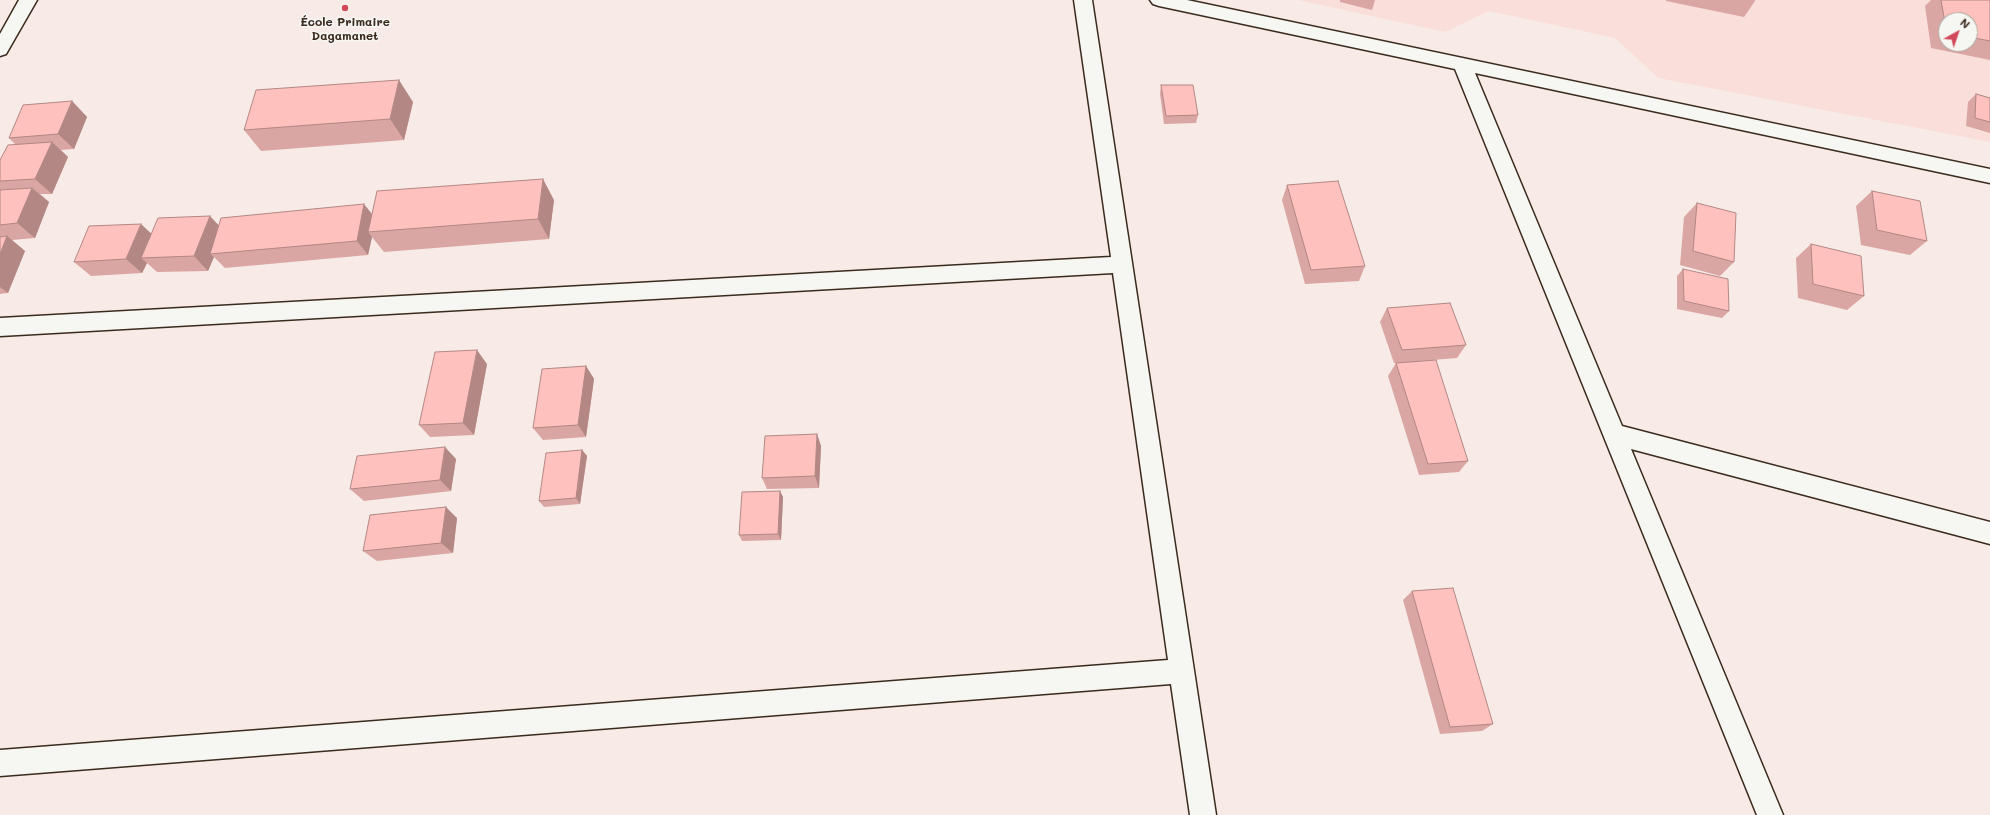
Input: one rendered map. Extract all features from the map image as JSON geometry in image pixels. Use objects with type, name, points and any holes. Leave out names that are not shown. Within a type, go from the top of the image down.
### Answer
[{"type":"street","points":[[0,49],[28,0]]},
{"type":"street","points":[[1083,0],[1203,815]]},
{"type":"street","points":[[1159,0],[1990,176]]},
{"type":"street","points":[[1462,64],[1770,815]]},
{"type":"street","points":[[0,327],[1122,264]]},
{"type":"street","points":[[1613,434],[1990,533]]},
{"type":"street","points":[[0,763],[1181,671]]},
{"type":"shaded area","points":[[1298,0],[1990,0],[1990,142],[1658,78],[1615,38],[1489,11],[1445,32]]},
{"type":"building","points":[[1941,0],[1990,0],[1990,41],[1978,39],[1978,12],[1943,12]]},
{"type":"building","points":[[399,80],[390,119],[244,130],[256,90]]},
{"type":"building","points":[[1161,85],[1193,85],[1198,115],[1166,116]]},
{"type":"building","points":[[1976,94],[1990,98],[1990,122],[1975,118]]},
{"type":"building","points":[[72,101],[58,134],[9,138],[23,105]]},
{"type":"building","points":[[52,142],[35,179],[0,181],[0,160],[8,145]]},
{"type":"building","points":[[543,179],[538,219],[368,232],[377,191]]},
{"type":"building","points":[[1338,181],[1365,266],[1311,270],[1287,185]]},
{"type":"building","points":[[32,188],[17,223],[0,225],[0,190]]},
{"type":"building","points":[[1872,191],[1920,201],[1927,241],[1877,230]]},
{"type":"building","points":[[1697,203],[1736,213],[1734,262],[1693,251]]},
{"type":"building","points":[[364,204],[357,241],[210,254],[221,218]]},
{"type":"building","points":[[210,216],[194,256],[141,258],[158,218]]},
{"type":"building","points":[[141,224],[126,259],[74,262],[89,226]]},
{"type":"building","points":[[7,236],[0,254],[0,237]]},
{"type":"building","points":[[1811,244],[1861,256],[1864,296],[1813,284]]},
{"type":"building","points":[[1683,269],[1728,279],[1729,311],[1684,301]]},
{"type":"building","points":[[1450,303],[1466,345],[1402,350],[1387,308]]},
{"type":"building","points":[[477,350],[463,423],[419,425],[435,352]]},
{"type":"building","points":[[1436,360],[1468,461],[1428,464],[1396,363]]},
{"type":"building","points":[[586,366],[578,425],[533,428],[542,369]]},
{"type":"building","points":[[817,434],[815,476],[762,478],[765,436]]},
{"type":"building","points":[[445,447],[440,480],[350,489],[357,456]]},
{"type":"building","points":[[582,450],[576,498],[539,501],[546,453]]},
{"type":"building","points":[[780,491],[778,534],[739,535],[742,492]]},
{"type":"building","points":[[446,507],[441,543],[363,551],[370,515]]},
{"type":"building","points":[[1453,588],[1493,724],[1450,727],[1412,591]]},
{"type":"place","name":"École Primaire Dagamanet","points":[[345,8]]}]
